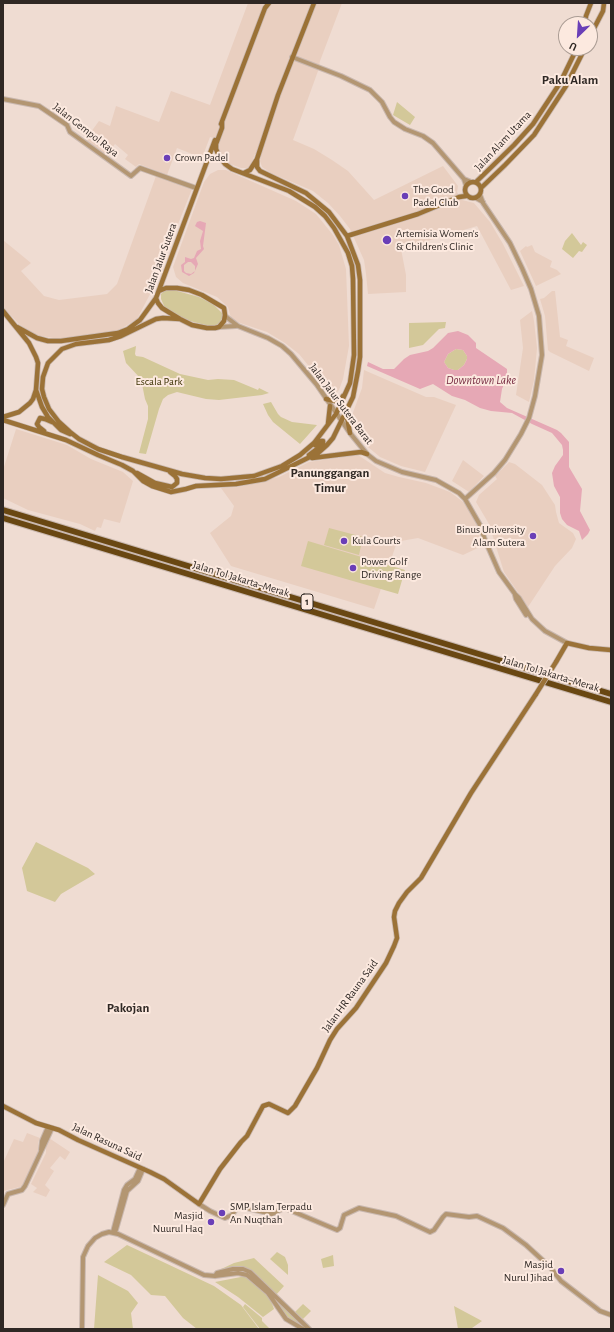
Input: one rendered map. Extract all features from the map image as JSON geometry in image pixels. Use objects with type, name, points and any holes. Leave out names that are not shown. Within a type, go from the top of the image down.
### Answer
[{"type":"highway","name":"Jalan Tol Jakarta–Merak","points":[[3,510],[611,694]]},
{"type":"highway","name":"Jalan Tol Jakarta–Merak","points":[[3,518],[611,702]]},
{"type":"main road","name":"Jalan Jalur Sutera","points":[[17,327],[36,338],[53,341],[122,332],[144,316],[159,291],[196,188],[265,8],[269,3]]},
{"type":"main road","points":[[244,173],[250,170],[257,159],[292,57],[314,3]]},
{"type":"main road","points":[[586,16],[590,3]]},
{"type":"main road","points":[[598,21],[603,11],[604,3]]},
{"type":"main road","name":"Jalan Alam Utama","points":[[475,181],[518,140],[541,113],[560,83],[573,56]]},
{"type":"main road","name":"Jalan Alam Utama","points":[[481,188],[528,142],[547,117],[566,86],[581,56]]},
{"type":"main road","points":[[541,113],[547,117]]},
{"type":"main road","name":"Jalan Jalur Sutera","points":[[222,122],[222,128],[216,144],[218,156],[230,168],[289,191],[315,207],[325,216],[334,228],[348,253],[352,266],[354,355],[350,383],[336,414],[314,443],[300,455]]},
{"type":"main road","points":[[133,471],[143,481],[152,486],[171,492],[201,486],[253,482],[276,475],[318,453],[327,445],[333,438],[353,397],[360,357],[360,280],[356,258],[347,236],[330,212],[306,193],[260,171],[257,167],[257,159]]},
{"type":"main road","points":[[347,236],[418,214],[459,197],[465,193],[466,185],[475,181],[482,183],[492,175],[496,174]]},
{"type":"main road","points":[[465,193],[472,199],[478,196],[481,188],[475,181]]},
{"type":"main road","name":"Jalan Jalur Sutera Barat","points":[[159,291],[170,287],[190,290],[202,294],[221,305],[224,308],[225,316]]},
{"type":"main road","points":[[156,298],[159,306],[180,320]]},
{"type":"main road","name":"Jalan Jalur Sutera","points":[[3,311],[29,343],[36,357],[38,367],[36,390],[33,398],[25,408],[3,419]]},
{"type":"main road","points":[[220,327],[225,316]]},
{"type":"main road","points":[[79,439],[54,416],[44,397],[42,389],[43,377],[48,363],[53,356],[62,349],[71,345],[109,340],[121,336],[152,320],[163,318],[180,320]]},
{"type":"main road","name":"Jalan Jalur Sutera Barat","points":[[180,320],[192,325],[207,328],[220,327]]},
{"type":"main road","points":[[36,390],[45,412],[61,430]]},
{"type":"main road","points":[[326,399],[335,402],[340,400],[346,394]]},
{"type":"main road","points":[[328,425],[330,406]]},
{"type":"main road","points":[[346,412],[350,432]]},
{"type":"main road","points":[[52,436],[39,427],[38,421],[40,418],[45,419],[61,430],[105,452],[166,470],[206,478],[242,478],[263,473],[282,466],[320,441],[323,441],[321,446],[303,461]]},
{"type":"main road","points":[[3,419],[66,440],[122,465],[155,483],[172,487],[177,483],[177,479],[166,470]]},
{"type":"main road","points":[[303,461],[318,457],[362,452],[367,454]]},
{"type":"main road","points":[[567,643],[589,648],[611,650]]},
{"type":"main road","name":"Jalan HR Rauna Said","points":[[199,1204],[220,1168],[247,1136],[263,1106],[269,1104],[288,1113],[295,1106],[317,1068],[330,1040],[356,1008],[386,963],[397,938],[394,917],[395,910],[399,903],[407,892],[419,882],[471,793],[536,694],[567,643]]},
{"type":"main road","name":"Jalan Rasuna Said","points":[[3,1106],[36,1123],[60,1130],[164,1179],[199,1204]]},
{"type":"street","points":[[292,57],[341,76],[370,90],[382,102],[394,122],[405,129],[429,139],[464,179],[466,185]]},
{"type":"street","name":"Jalan Gempol Raya","points":[[3,99],[39,106],[60,119],[67,126],[70,132],[131,176],[140,168],[196,188]]},
{"type":"street","points":[[464,179],[475,181]]},
{"type":"street","points":[[465,499],[487,480],[505,460],[526,424],[535,396],[542,355],[539,316],[533,294],[505,234],[478,196]]},
{"type":"street","name":"Jalan Jalur Sutera Barat","points":[[225,316],[238,326]]},
{"type":"street","name":"Jalan Jalur Sutera Barat","points":[[220,327],[231,325],[238,326],[268,338],[282,346],[291,354],[367,454],[376,461],[392,469],[436,480],[460,493],[480,525],[499,572],[519,598],[532,619],[548,633],[567,643]]},
{"type":"street","points":[[3,1205],[8,1194],[22,1190],[26,1186],[42,1153],[41,1144],[50,1127]]},
{"type":"street","points":[[114,1233],[127,1191],[138,1181],[142,1168]]},
{"type":"street","points":[[199,1204],[226,1218],[231,1216],[238,1206],[272,1214],[282,1209],[287,1209],[337,1230],[340,1228],[345,1214],[359,1208],[402,1218],[430,1232],[434,1230],[446,1214],[469,1217],[477,1216],[501,1227],[526,1245],[553,1269],[561,1281],[600,1311],[611,1315]]},
{"type":"street","points":[[82,1329],[83,1257],[94,1238],[102,1234],[114,1233],[208,1276],[215,1276],[217,1272],[243,1269],[254,1276],[273,1296],[310,1329]]},
{"type":"street","points":[[273,1296],[286,1319],[303,1329]]},
{"type":"shaded area","points":[[248,3],[342,3],[293,140],[314,149],[348,171],[374,200],[443,166],[458,186],[457,192],[462,200],[474,203],[490,222],[524,286],[511,290],[477,226],[401,249],[406,275],[406,292],[368,294],[364,260],[350,229],[340,216],[328,203],[313,191],[271,173],[262,167],[260,161],[261,157],[255,154],[250,167],[247,168],[241,168],[225,162],[220,156],[217,147],[220,140],[210,137],[202,158],[177,148],[167,175],[139,164],[136,167],[125,159],[128,155],[115,144],[106,156],[85,140],[99,121],[110,126],[116,106],[159,122],[171,91],[210,105]]},
{"type":"shaded area","points":[[218,170],[226,170],[296,201],[316,214],[339,245],[346,269],[349,346],[343,379],[339,390],[336,393],[333,394],[330,392],[299,354],[285,343],[267,332],[240,323],[231,318],[228,307],[217,297],[183,283],[176,277],[173,267],[204,182],[210,174]]},
{"type":"shaded area","points":[[156,176],[192,189],[163,262],[159,277],[137,319],[119,330],[60,339],[35,335],[19,324],[3,307],[3,240],[31,263],[21,271],[44,296],[59,300],[107,294],[117,284]]},
{"type":"shaded area","points":[[532,245],[535,252],[552,261],[550,267],[557,270],[561,274],[536,286],[520,251],[526,246]]},
{"type":"shaded area","points":[[552,291],[555,291],[560,337],[568,340],[566,346],[594,358],[589,371],[548,350],[545,316],[540,299],[544,298]]},
{"type":"shaded area","points":[[532,311],[537,348],[534,380],[529,402],[516,395],[523,348],[520,320]]},
{"type":"shaded area","points":[[364,370],[426,397],[434,397],[456,405],[425,472],[401,466],[380,457],[368,447],[351,423],[351,418],[362,388]]},
{"type":"shaded area","points":[[16,429],[67,445],[91,459],[123,472],[133,481],[120,523],[104,519],[101,528],[97,527],[95,531],[80,524],[28,510],[3,498],[3,470]]},
{"type":"shaded area","points":[[358,455],[385,473],[426,483],[450,492],[462,501],[469,510],[477,525],[482,546],[463,555],[418,538],[401,541],[396,545],[374,609],[231,566],[210,533],[231,516],[234,506],[221,488],[239,487],[279,477],[309,462]]},
{"type":"shaded area","points":[[463,460],[484,476],[469,492],[452,481]]},
{"type":"shaded area","name":"Binus University Alam Sutera","points":[[509,462],[515,464],[542,485],[555,505],[559,523],[573,533],[576,539],[572,548],[555,566],[528,607],[504,572],[489,524],[476,502],[479,495],[497,479],[495,476]]},
{"type":"shaded area","points":[[27,1133],[40,1138],[38,1143],[39,1153],[24,1186],[3,1191],[3,1163],[14,1139],[23,1142]]},
{"type":"shaded area","points":[[49,1138],[70,1152],[65,1160],[60,1156],[50,1168],[54,1171],[45,1185],[50,1190],[46,1197],[33,1192],[37,1188],[31,1184],[46,1153],[46,1146]]},
{"type":"green space","points":[[397,102],[415,117],[410,125],[393,115]]},
{"type":"green space","points":[[572,233],[581,245],[583,242],[587,245],[582,252],[579,251],[573,258],[562,249],[565,241]]},
{"type":"green space","points":[[170,289],[199,297],[213,304],[222,313],[220,323],[217,326],[209,326],[190,321],[165,308],[161,299],[161,294]]},
{"type":"green space","points":[[446,322],[445,328],[439,329],[423,345],[409,348],[409,323]]},
{"type":"green space","name":"Escala Park","points":[[136,346],[136,356],[143,357],[180,374],[208,380],[234,380],[258,390],[259,388],[269,393],[219,400],[206,399],[177,392],[168,395],[163,399],[159,409],[146,454],[139,453],[148,419],[148,406],[141,379],[126,363],[123,351]]},
{"type":"green space","points":[[456,349],[463,350],[467,356],[467,359],[464,365],[458,370],[454,370],[448,368],[444,362],[448,354]]},
{"type":"green space","points":[[271,402],[281,417],[292,422],[317,425],[300,444],[273,422],[268,415],[263,404]]},
{"type":"green space","name":"Kula Courts","points":[[329,528],[363,537],[359,555],[324,545]]},
{"type":"green space","name":"Power Golf Driving Range","points":[[308,541],[405,570],[398,594],[301,566]]},
{"type":"green space","points":[[36,842],[88,868],[95,874],[61,894],[55,902],[27,891],[22,868]]},
{"type":"green space","points":[[127,1245],[214,1286],[241,1305],[259,1329],[197,1329],[183,1318],[165,1296],[151,1295],[131,1275],[104,1262]]},
{"type":"green space","points":[[277,1252],[285,1257],[288,1265],[288,1275],[270,1259]]},
{"type":"green space","points":[[333,1255],[334,1266],[323,1268],[321,1259]]},
{"type":"green space","points":[[254,1258],[284,1286],[276,1295],[250,1274],[219,1270],[234,1263]]},
{"type":"green space","points":[[98,1275],[128,1291],[138,1303],[131,1313],[133,1329],[94,1329]]},
{"type":"green space","points":[[246,1276],[268,1293],[274,1309],[263,1317],[238,1297],[215,1282]]},
{"type":"green space","points":[[275,1298],[305,1327],[292,1323],[275,1304]]},
{"type":"green space","points":[[245,1304],[262,1318],[262,1321],[270,1329],[260,1329],[243,1307]]},
{"type":"green space","points":[[303,1304],[311,1311],[303,1319],[295,1312]]},
{"type":"green space","points":[[454,1306],[482,1321],[472,1328],[458,1329]]},
{"type":"water","points":[[200,221],[206,223],[203,246],[204,249],[196,258],[198,264],[195,271],[194,273],[189,276],[182,272],[181,265],[185,262],[185,257],[191,259],[194,258],[197,251],[201,249],[200,241],[203,231],[195,226],[197,222]],"holes":[[[188,262],[191,262],[195,266],[195,271],[191,274],[184,271],[184,265]]]},
{"type":"water","name":"Downtown Lake","points":[[458,331],[468,335],[476,343],[476,348],[507,369],[507,377],[502,389],[500,402],[507,408],[557,430],[569,442],[569,467],[582,489],[580,511],[590,530],[582,540],[579,531],[567,525],[562,519],[560,513],[560,497],[554,486],[552,473],[563,455],[563,450],[562,445],[552,433],[512,413],[491,411],[480,408],[465,400],[452,396],[433,384],[420,389],[367,366],[368,362],[383,369],[394,369],[410,355],[428,351],[433,348],[448,333]],"holes":[[[456,349],[463,350],[467,356],[464,365],[458,370],[448,368],[444,362],[448,354]]]},
{"type":"place","name":"Crown Padel","points":[[167,158]]},
{"type":"place","name":"The Good Padel Club","points":[[405,196]]},
{"type":"place","name":"Artemisia Women's & Children's Clinic","points":[[387,240]]},
{"type":"place","name":"Binus University Alam Sutera","points":[[533,536]]},
{"type":"place","name":"Kula Courts","points":[[344,541]]},
{"type":"place","name":"Power Golf Driving Range","points":[[353,568]]},
{"type":"place","name":"SMP Islam Terpadu An Nuqthah","points":[[222,1213]]},
{"type":"place","name":"Masjid Nuurul Haq","points":[[211,1222]]},
{"type":"place","name":"Masjid Nurul Jihad","points":[[561,1271]]},
{"type":"district","name":"Paku Alam","points":[[570,80]]},
{"type":"district","name":"Panunggangan Timur","points":[[330,480]]},
{"type":"district","name":"Pakojan","points":[[128,1008]]}]
